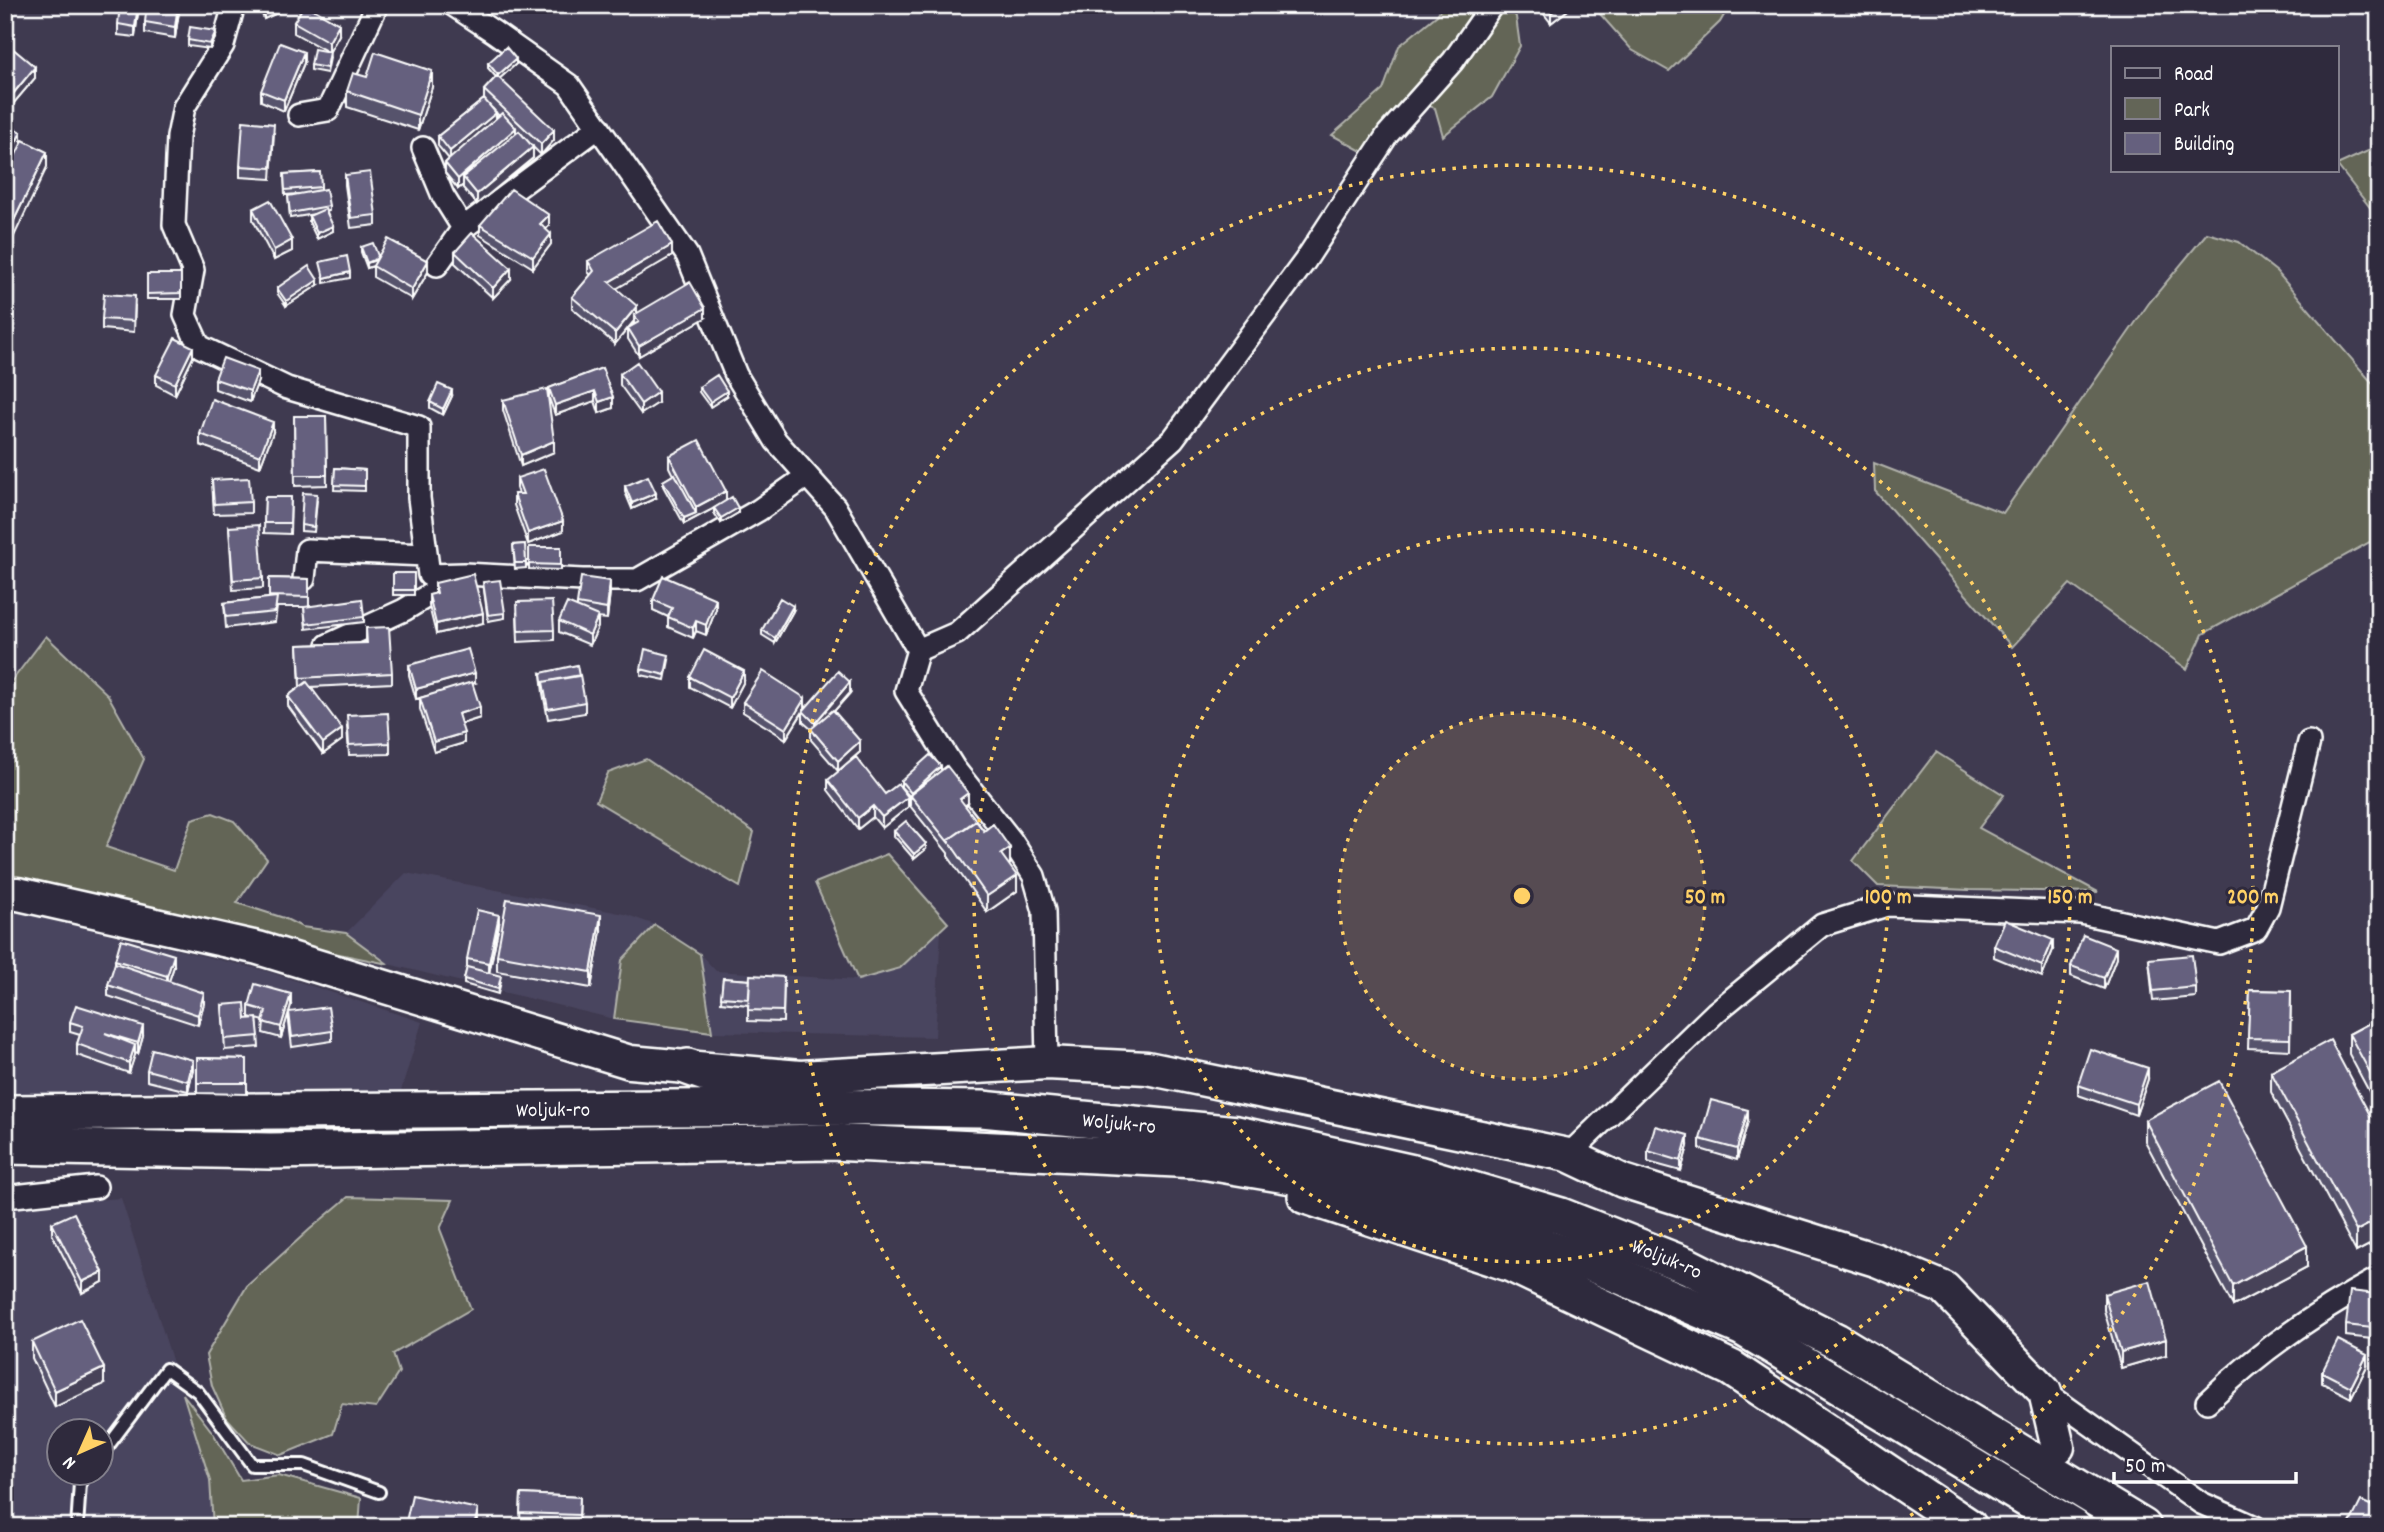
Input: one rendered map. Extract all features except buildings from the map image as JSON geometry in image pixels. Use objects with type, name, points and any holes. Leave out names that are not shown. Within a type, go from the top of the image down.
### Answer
[{"type":"main road","points":[[688,1067],[800,1107]]},
{"type":"main road","name":"Woljuk-ro","points":[[5,1113],[800,1107],[982,1109],[1237,1134],[1418,1174],[1561,1216],[1688,1266],[1836,1341],[2143,1527]]},
{"type":"main road","name":"Woljuk-ro","points":[[5,1146],[270,1150],[832,1142],[1196,1160],[1395,1193],[1592,1264],[1743,1328],[2073,1527]]},
{"type":"main road","points":[[1196,1160],[1511,1264],[1731,1368],[1969,1527]]},
{"type":"street","points":[[234,5],[223,45],[184,107],[178,137],[174,225],[193,270],[185,315],[200,346],[212,352],[287,387],[419,427],[419,498],[429,575],[636,580],[759,510],[807,476]]},
{"type":"street","points":[[299,115],[328,110],[377,5]]},
{"type":"street","points":[[453,5],[569,85],[687,255],[736,375],[776,441],[835,507],[918,650],[906,691],[954,768],[1011,840],[1034,876],[1044,911],[1047,1063]]},
{"type":"street","points":[[918,650],[957,633],[1173,439],[1305,261],[1388,134],[1452,61],[1492,5]]},
{"type":"street","points":[[437,265],[463,229],[599,127]]},
{"type":"street","points":[[423,148],[443,197],[463,229]]},
{"type":"street","points":[[304,579],[307,550],[426,555]]},
{"type":"street","points":[[328,645],[404,610],[464,574]]},
{"type":"street","points":[[1568,1155],[1716,1012],[1822,925],[1887,905],[2081,913],[2218,943],[2256,929],[2268,907],[2309,742]]},
{"type":"street","points":[[5,894],[18,894],[258,948],[630,1062],[800,1077],[1047,1063],[1147,1068],[1568,1155],[1623,1181],[1876,1260],[1944,1288],[2045,1392],[2201,1503],[2255,1527]]},
{"type":"street","points":[[5,1197],[96,1187]]},
{"type":"street","points":[[2207,1402],[2238,1371],[2317,1314],[2379,1278]]},
{"type":"street","points":[[2045,1392],[2058,1447]]},
{"type":"lane","points":[[116,1436],[166,1370],[198,1392],[252,1465],[304,1465],[379,1492]]},
{"type":"lane","points":[[76,1527],[79,1486]]},
{"type":"shaded area","points":[[5,873],[11,874],[28,915],[263,970],[422,1022],[401,1091],[5,1095]]},
{"type":"shaded area","points":[[406,873],[625,914],[655,925],[622,960],[614,1019],[388,964],[346,933]]},
{"type":"shaded area","points":[[941,930],[935,1037],[712,1032],[700,954],[716,971],[858,980],[900,968]]},
{"type":"shaded area","points":[[121,1198],[210,1480],[213,1527],[5,1527],[5,1207]]},
{"type":"green space","points":[[1443,5],[1510,5],[1516,17],[1520,46],[1492,97],[1443,136],[1435,108],[1410,99],[1365,153],[1332,135],[1383,90],[1399,46],[1437,15]]},
{"type":"green space","points":[[1592,5],[1730,5],[1720,22],[1669,71],[1632,50]]},
{"type":"green space","points":[[2379,146],[2379,219],[2338,166]]},
{"type":"green space","points":[[2207,233],[2239,242],[2277,272],[2373,384],[2379,387],[2379,537],[2203,634],[2187,669],[2070,584],[2012,647],[1875,491],[1874,463],[2003,513],[2149,303]]},
{"type":"green space","points":[[46,636],[108,695],[144,759],[106,847],[174,870],[192,819],[213,813],[234,821],[267,859],[237,903],[284,918],[302,927],[346,933],[388,964],[177,921],[15,883],[11,874],[5,818],[5,690]]},
{"type":"green space","points":[[1936,752],[2004,795],[1979,828],[2098,892],[1878,886],[1853,861]]},
{"type":"green space","points":[[646,759],[754,832],[740,887],[596,801],[608,773]]},
{"type":"green space","points":[[887,854],[948,923],[900,968],[858,980],[815,883]]},
{"type":"green space","points":[[655,925],[700,954],[712,1032],[614,1019],[622,960]]},
{"type":"green space","points":[[348,1197],[453,1200],[440,1229],[471,1309],[393,1354],[399,1372],[376,1408],[342,1404],[333,1434],[281,1455],[250,1443],[226,1417],[212,1386],[206,1355],[247,1286]]},
{"type":"green space","points":[[183,1394],[213,1433],[241,1480],[279,1475],[361,1498],[359,1527],[213,1527],[210,1480]]}]
